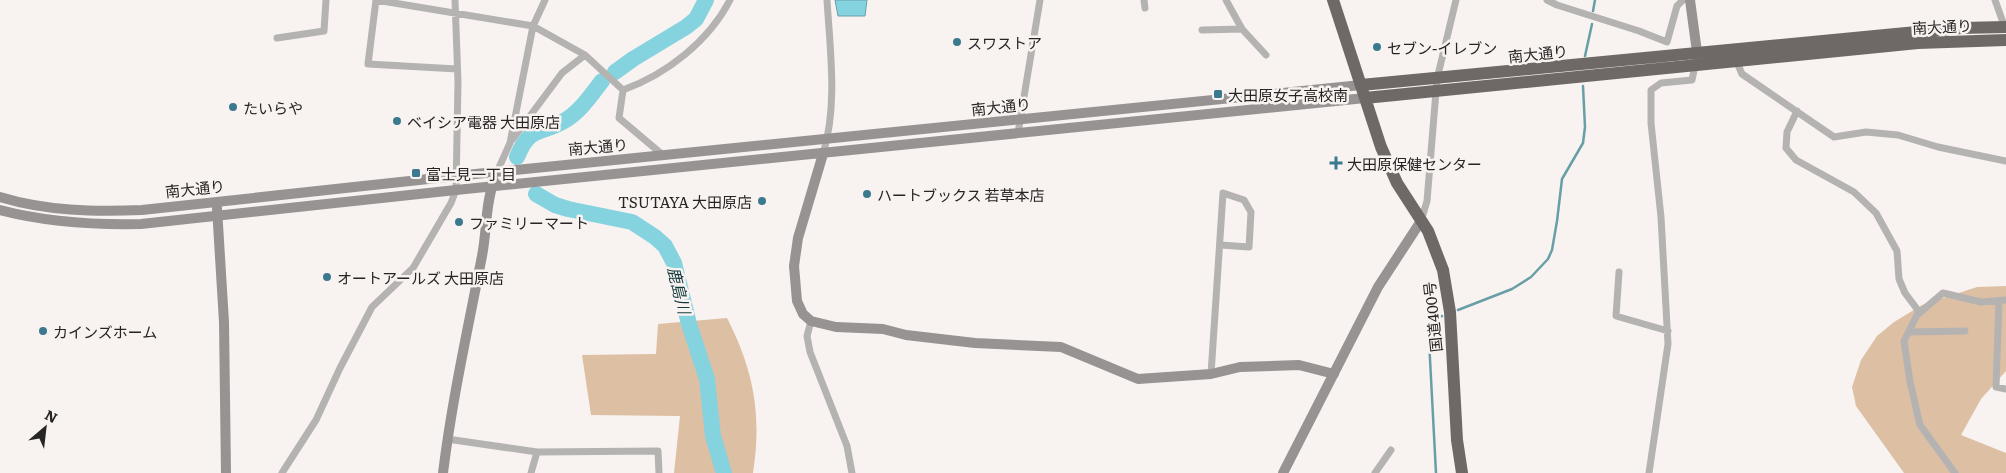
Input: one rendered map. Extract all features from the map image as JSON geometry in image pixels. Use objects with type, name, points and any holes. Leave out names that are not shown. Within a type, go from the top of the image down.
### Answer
[{"type":"highway","name":"国道400号","points":[[1333,0],[1389,165],[1437,250],[1447,288],[1457,440],[1462,473]]},
{"type":"highway","name":"南大通り","points":[[1365,98],[1436,85],[1697,52],[1952,28],[2005,28]]},
{"type":"highway","name":"南大通り","points":[[1361,85],[1436,85],[1694,66],[1736,60],[1918,43],[2006,40]]},
{"type":"street","points":[[277,38],[324,31],[326,0]]},
{"type":"street","points":[[457,69],[368,64],[376,0],[533,26],[585,55],[623,90]]},
{"type":"street","points":[[282,473],[316,420],[340,368],[372,307],[413,268],[451,203],[456,190],[457,69],[455,0]]},
{"type":"street","points":[[443,473],[447,440],[484,245],[486,216],[492,187],[510,142],[533,26],[545,0]]},
{"type":"street","points":[[623,90],[644,82],[672,65],[712,29],[730,0]]},
{"type":"street","points":[[827,0],[832,86],[827,140],[798,238],[794,266],[797,301],[803,314],[811,321],[836,327],[883,330],[906,335],[975,343],[1061,347],[1138,379],[1211,374],[1240,367],[1299,365],[1334,374]]},
{"type":"street","points":[[1018,133],[1040,0]]},
{"type":"street","points":[[1226,0],[1242,30],[1266,55]]},
{"type":"street","points":[[1283,473],[1378,287],[1421,221],[1428,200],[1436,85],[1456,0]]},
{"type":"street","points":[[1546,0],[1556,6],[1639,31],[1667,42],[1677,6],[1683,0]]},
{"type":"street","points":[[1649,473],[1668,344],[1661,217],[1651,123],[1651,90],[1661,83],[1692,80],[1697,52],[1690,0]]},
{"type":"street","points":[[1996,0],[2005,28]]},
{"type":"street","points":[[1202,30],[1242,30]]},
{"type":"street","points":[[510,142],[562,73],[585,55]]},
{"type":"street","points":[[1736,60],[1742,74],[1834,137],[1866,132],[1898,135],[1938,147],[2006,161]]},
{"type":"street","name":"南大通り","points":[[0,197],[33,205],[97,212],[142,210],[456,176],[1361,85]]},
{"type":"street","points":[[623,90],[619,118],[664,156]]},
{"type":"street","name":"南大通り","points":[[0,210],[45,220],[96,224],[141,224],[456,190],[1365,98]]},
{"type":"street","points":[[1797,111],[1788,132],[1786,148],[1796,160],[1854,192],[1876,213],[1897,251],[1899,279],[1905,293],[1920,313]]},
{"type":"street","points":[[1211,374],[1223,193],[1244,200],[1251,212],[1249,247],[1221,245]]},
{"type":"street","points":[[217,202],[224,322],[226,473]]},
{"type":"street","points":[[1619,272],[1616,316],[1668,331]]},
{"type":"street","points":[[1954,473],[1920,425],[1910,382],[1904,341],[1920,313],[1943,293],[1981,302],[2003,301],[1996,388],[2006,389]]},
{"type":"street","points":[[811,321],[807,336],[810,352],[847,446],[852,473]]},
{"type":"street","points":[[1909,332],[1965,331]]},
{"type":"street","points":[[447,440],[538,452],[658,451],[659,473]]},
{"type":"street","points":[[1375,473],[1391,450]]},
{"type":"street","points":[[531,473],[538,452]]},
{"type":"shaded area","points":[[2006,286],[2006,371],[1981,399],[1961,435],[2006,453],[2006,473],[1904,473],[1856,406],[1852,387],[1861,360],[1877,336],[1894,322],[1922,305],[1977,287]]},
{"type":"shaded area","points":[[727,318],[744,356],[754,394],[757,432],[753,473],[674,473],[680,416],[591,415],[582,355],[656,354],[658,324]]},
{"type":"water","points":[[835,0],[867,0],[865,16],[838,16]]},
{"type":"waterway","name":"鹿島川","points":[[615,72],[686,27],[696,19],[706,0]]},
{"type":"waterway","points":[[1593,11],[1595,0]]},
{"type":"waterway","points":[[1585,56],[1592,24]]},
{"type":"waterway","name":"鹿島川","points":[[517,157],[526,140],[531,135],[570,117],[585,103],[602,81]]},
{"type":"waterway","points":[[1458,310],[1512,289],[1531,277],[1548,259],[1552,250],[1562,179],[1583,143],[1585,127],[1583,86]]},
{"type":"waterway","name":"鹿島川","points":[[536,194],[555,205],[568,209],[632,222],[665,246],[674,263],[689,324],[707,379],[713,436],[724,473]]},
{"type":"waterway","points":[[1436,473],[1429,340],[1435,319],[1442,316]]},
{"type":"place","name":"スワストア","points":[[957,42]]},
{"type":"place","name":"セブン-イレブン","points":[[1377,47]]},
{"type":"place","name":"大田原女子高校南","points":[[1218,94]]},
{"type":"place","name":"たいらや","points":[[233,107]]},
{"type":"place","name":"ベイシア電器 大田原店","points":[[397,121]]},
{"type":"place","name":"大田原保健センター","points":[[1336,163]]},
{"type":"place","name":"富士見一丁目","points":[[416,173]]},
{"type":"place","name":"ハートブックス 若草本店","points":[[867,194]]},
{"type":"place","name":"TSUTAYA 大田原店","points":[[762,201]]},
{"type":"place","name":"ファミリーマート","points":[[459,222]]},
{"type":"place","name":"オートアールズ 大田原店","points":[[327,277]]},
{"type":"place","name":"カインズホーム","points":[[43,331]]}]
